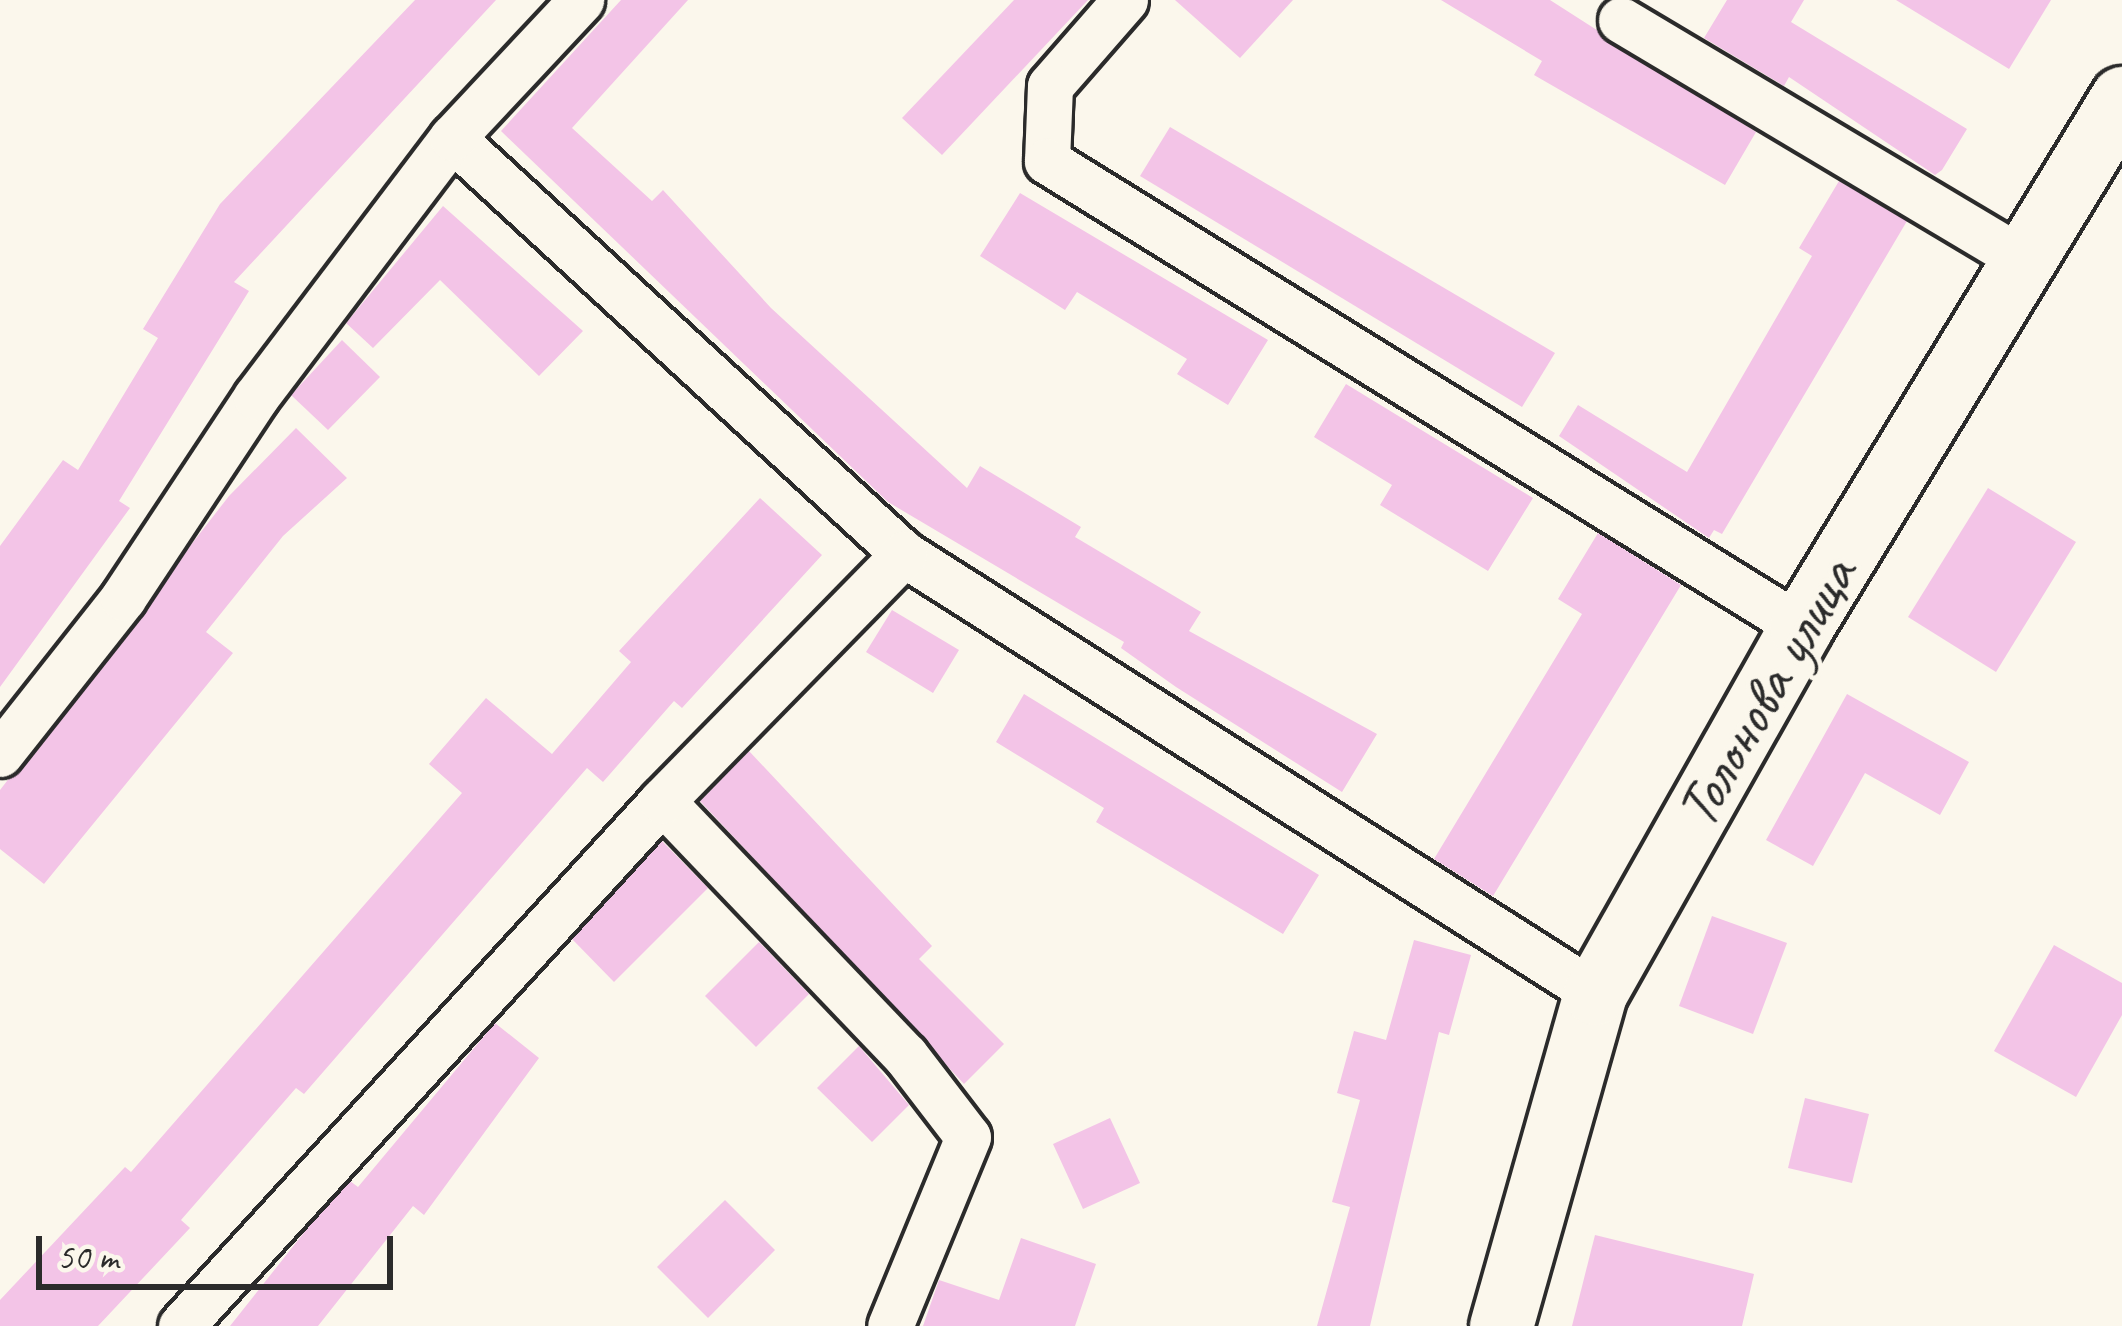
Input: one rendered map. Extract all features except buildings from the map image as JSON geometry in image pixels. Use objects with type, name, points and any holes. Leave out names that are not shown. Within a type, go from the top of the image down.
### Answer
[{"type":"main road","name":"Толонова улица","points":[[1501,1326],[1595,993],[1801,627],[2019,257],[2122,98]]},
{"type":"street","points":[[0,754],[123,598],[256,397],[452,138],[581,0]]},
{"type":"street","points":[[1125,0],[1050,86],[1047,160],[1801,627]]},
{"type":"street","points":[[1621,20],[2019,257]]},
{"type":"street","points":[[452,138],[904,554],[1595,993]]},
{"type":"street","points":[[181,1326],[662,801],[904,554]]},
{"type":"street","points":[[662,801],[905,1055],[968,1137],[890,1326]]}]
